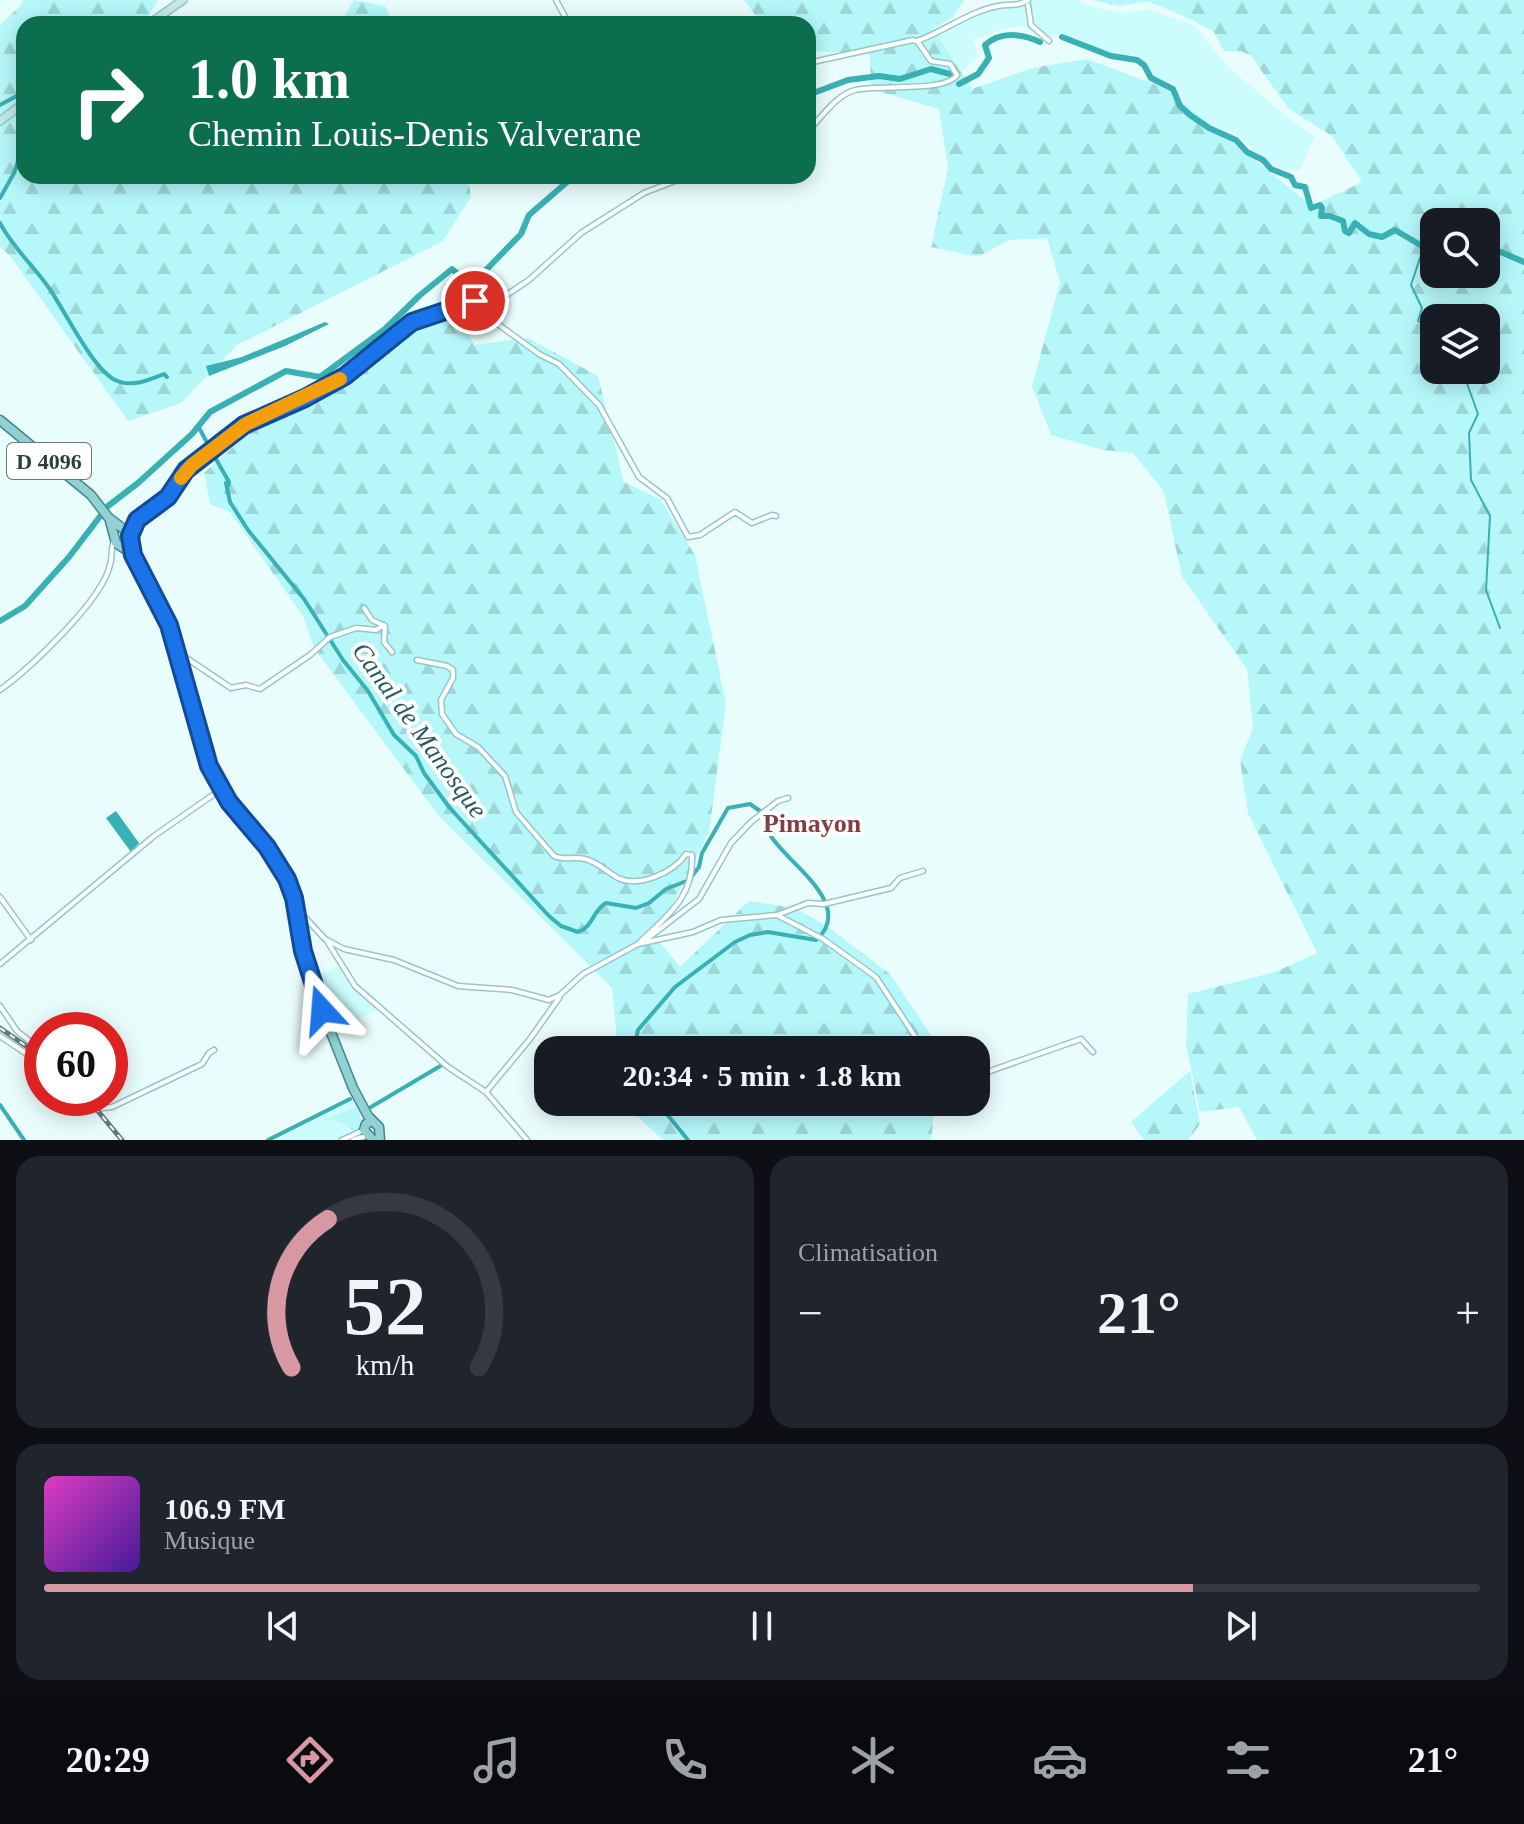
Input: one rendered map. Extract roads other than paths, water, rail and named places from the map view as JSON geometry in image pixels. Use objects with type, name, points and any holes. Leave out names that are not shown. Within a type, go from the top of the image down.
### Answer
[{"type":"main road","name":"D 4096","points":[[0,420],[97,502],[121,539]]},
{"type":"main road","points":[[121,539],[166,616],[203,751],[221,789],[287,879],[297,911],[303,951]]},
{"type":"main road","points":[[275,859],[289,891],[303,951],[322,1010],[371,1132]]},
{"type":"street","points":[[160,16],[183,0]]},
{"type":"street","points":[[816,61],[908,40],[917,41],[979,11],[1028,2],[1031,25],[1049,41]]},
{"type":"street","points":[[816,123],[839,99],[855,90],[896,90],[950,82],[957,77],[950,64],[931,61],[917,41]]},
{"type":"street","points":[[0,690],[21,674],[84,609],[110,566],[121,539],[136,522],[168,497],[189,467],[244,425],[345,376],[408,324],[445,309],[508,294],[529,280],[581,233],[644,193],[667,184]]},
{"type":"street","points":[[408,324],[418,326],[455,313],[479,314],[559,364],[599,405],[639,477],[667,498],[688,537],[700,535],[735,512],[752,523],[776,516]]},
{"type":"street","points":[[364,608],[371,620],[384,625]]},
{"type":"street","points":[[177,652],[231,688],[247,685],[260,689],[310,655],[328,638],[356,628],[376,630],[384,625]]},
{"type":"street","points":[[384,625],[384,642],[392,652]]},
{"type":"street","points":[[417,660],[453,670],[454,677],[440,704],[442,714],[456,734],[478,747],[505,776],[516,812],[551,855],[559,859],[588,859],[621,879],[635,881],[671,869],[689,853],[692,856],[691,878],[671,913],[638,944]]},
{"type":"street","points":[[0,964],[154,836],[221,789]]},
{"type":"street","points":[[486,1092],[530,1039],[560,995],[583,974],[638,944],[696,902],[735,839],[760,814],[788,798]]},
{"type":"street","points":[[638,944],[693,932],[721,920],[777,915],[808,903],[825,904],[891,888],[900,878],[922,871]]},
{"type":"street","points":[[289,891],[297,911],[325,939],[355,986],[444,1064],[486,1092],[527,1140]]},
{"type":"street","points":[[0,897],[31,940]]},
{"type":"street","points":[[777,915],[821,938],[879,980],[888,999],[914,1036]]},
{"type":"street","points":[[325,939],[344,949],[394,960],[458,986],[512,990],[551,1000],[560,995]]},
{"type":"street","points":[[0,1006],[24,1037]]},
{"type":"street","points":[[0,1036],[24,1051]]},
{"type":"street","points":[[990,1071],[1081,1039],[1093,1052]]},
{"type":"street","points":[[128,1099],[204,1063],[214,1050]]},
{"type":"street","points":[[342,1140],[371,1132]]},
{"type":"street","points":[[353,1140],[371,1132]]},
{"type":"waterway","points":[[959,84],[978,74],[989,58],[985,45],[991,41],[1012,35],[1040,42]]},
{"type":"waterway","points":[[1062,37],[1111,56],[1137,60],[1144,65],[1151,78],[1173,89],[1180,106],[1190,115],[1236,140],[1271,169],[1291,177],[1295,185],[1305,187],[1311,208],[1320,205],[1321,216],[1343,221],[1345,231],[1349,233],[1355,223],[1369,234],[1382,237],[1395,230],[1420,245]]},
{"type":"waterway","points":[[816,92],[848,80],[879,76],[900,79],[931,69],[950,74]]},
{"type":"waterway","name":"Canal de Manosque","points":[[0,105],[16,96]]},
{"type":"waterway","name":"Canal de Manosque","points":[[0,198],[16,167]]},
{"type":"waterway","points":[[0,621],[25,606],[69,557],[108,506],[192,434],[210,412],[286,371],[320,377],[385,329],[452,269],[466,281],[486,270],[521,234],[529,215],[565,184]]},
{"type":"waterway","name":"Canal de Manosque","points":[[0,223],[49,288],[88,352],[106,374],[127,383],[164,374],[167,377]]},
{"type":"waterway","points":[[1500,252],[1524,262]]},
{"type":"waterway","points":[[1420,258],[1411,285],[1420,304]]},
{"type":"waterway","points":[[1420,314],[1420,322]]},
{"type":"waterway","points":[[1467,384],[1478,414],[1469,433],[1471,480],[1490,516],[1486,590],[1500,628]]},
{"type":"waterway","name":"Canal de Manosque","points":[[198,426],[210,448]]},
{"type":"waterway","name":"Canal de Manosque","points":[[212,452],[229,482],[228,486]]},
{"type":"waterway","name":"Canal de Manosque","points":[[226,483],[230,502],[248,530],[304,599],[343,660],[368,691],[394,735],[416,756],[424,773],[449,807],[561,926],[578,932],[606,903],[636,908],[649,903],[666,889],[689,880],[699,867],[702,853],[728,808],[750,804],[760,811]]},
{"type":"waterway","name":"Canal de Manosque","points":[[637,1036],[638,1030],[675,987],[735,942],[768,932],[816,940],[826,926],[828,912],[823,898],[778,846],[763,813]]},
{"type":"waterway","points":[[371,1107],[442,1065]]},
{"type":"waterway","points":[[268,1140],[350,1099]]},
{"type":"waterway","points":[[0,1105],[24,1140]]},
{"type":"waterway","name":"Canal de Manosque","points":[[668,1116],[688,1140]]},
{"type":"railway","points":[[0,1028],[24,1045]]},
{"type":"railway","points":[[102,1116],[122,1140]]},
{"type":"district","name":"Pimayon","points":[[812,823]]}]
